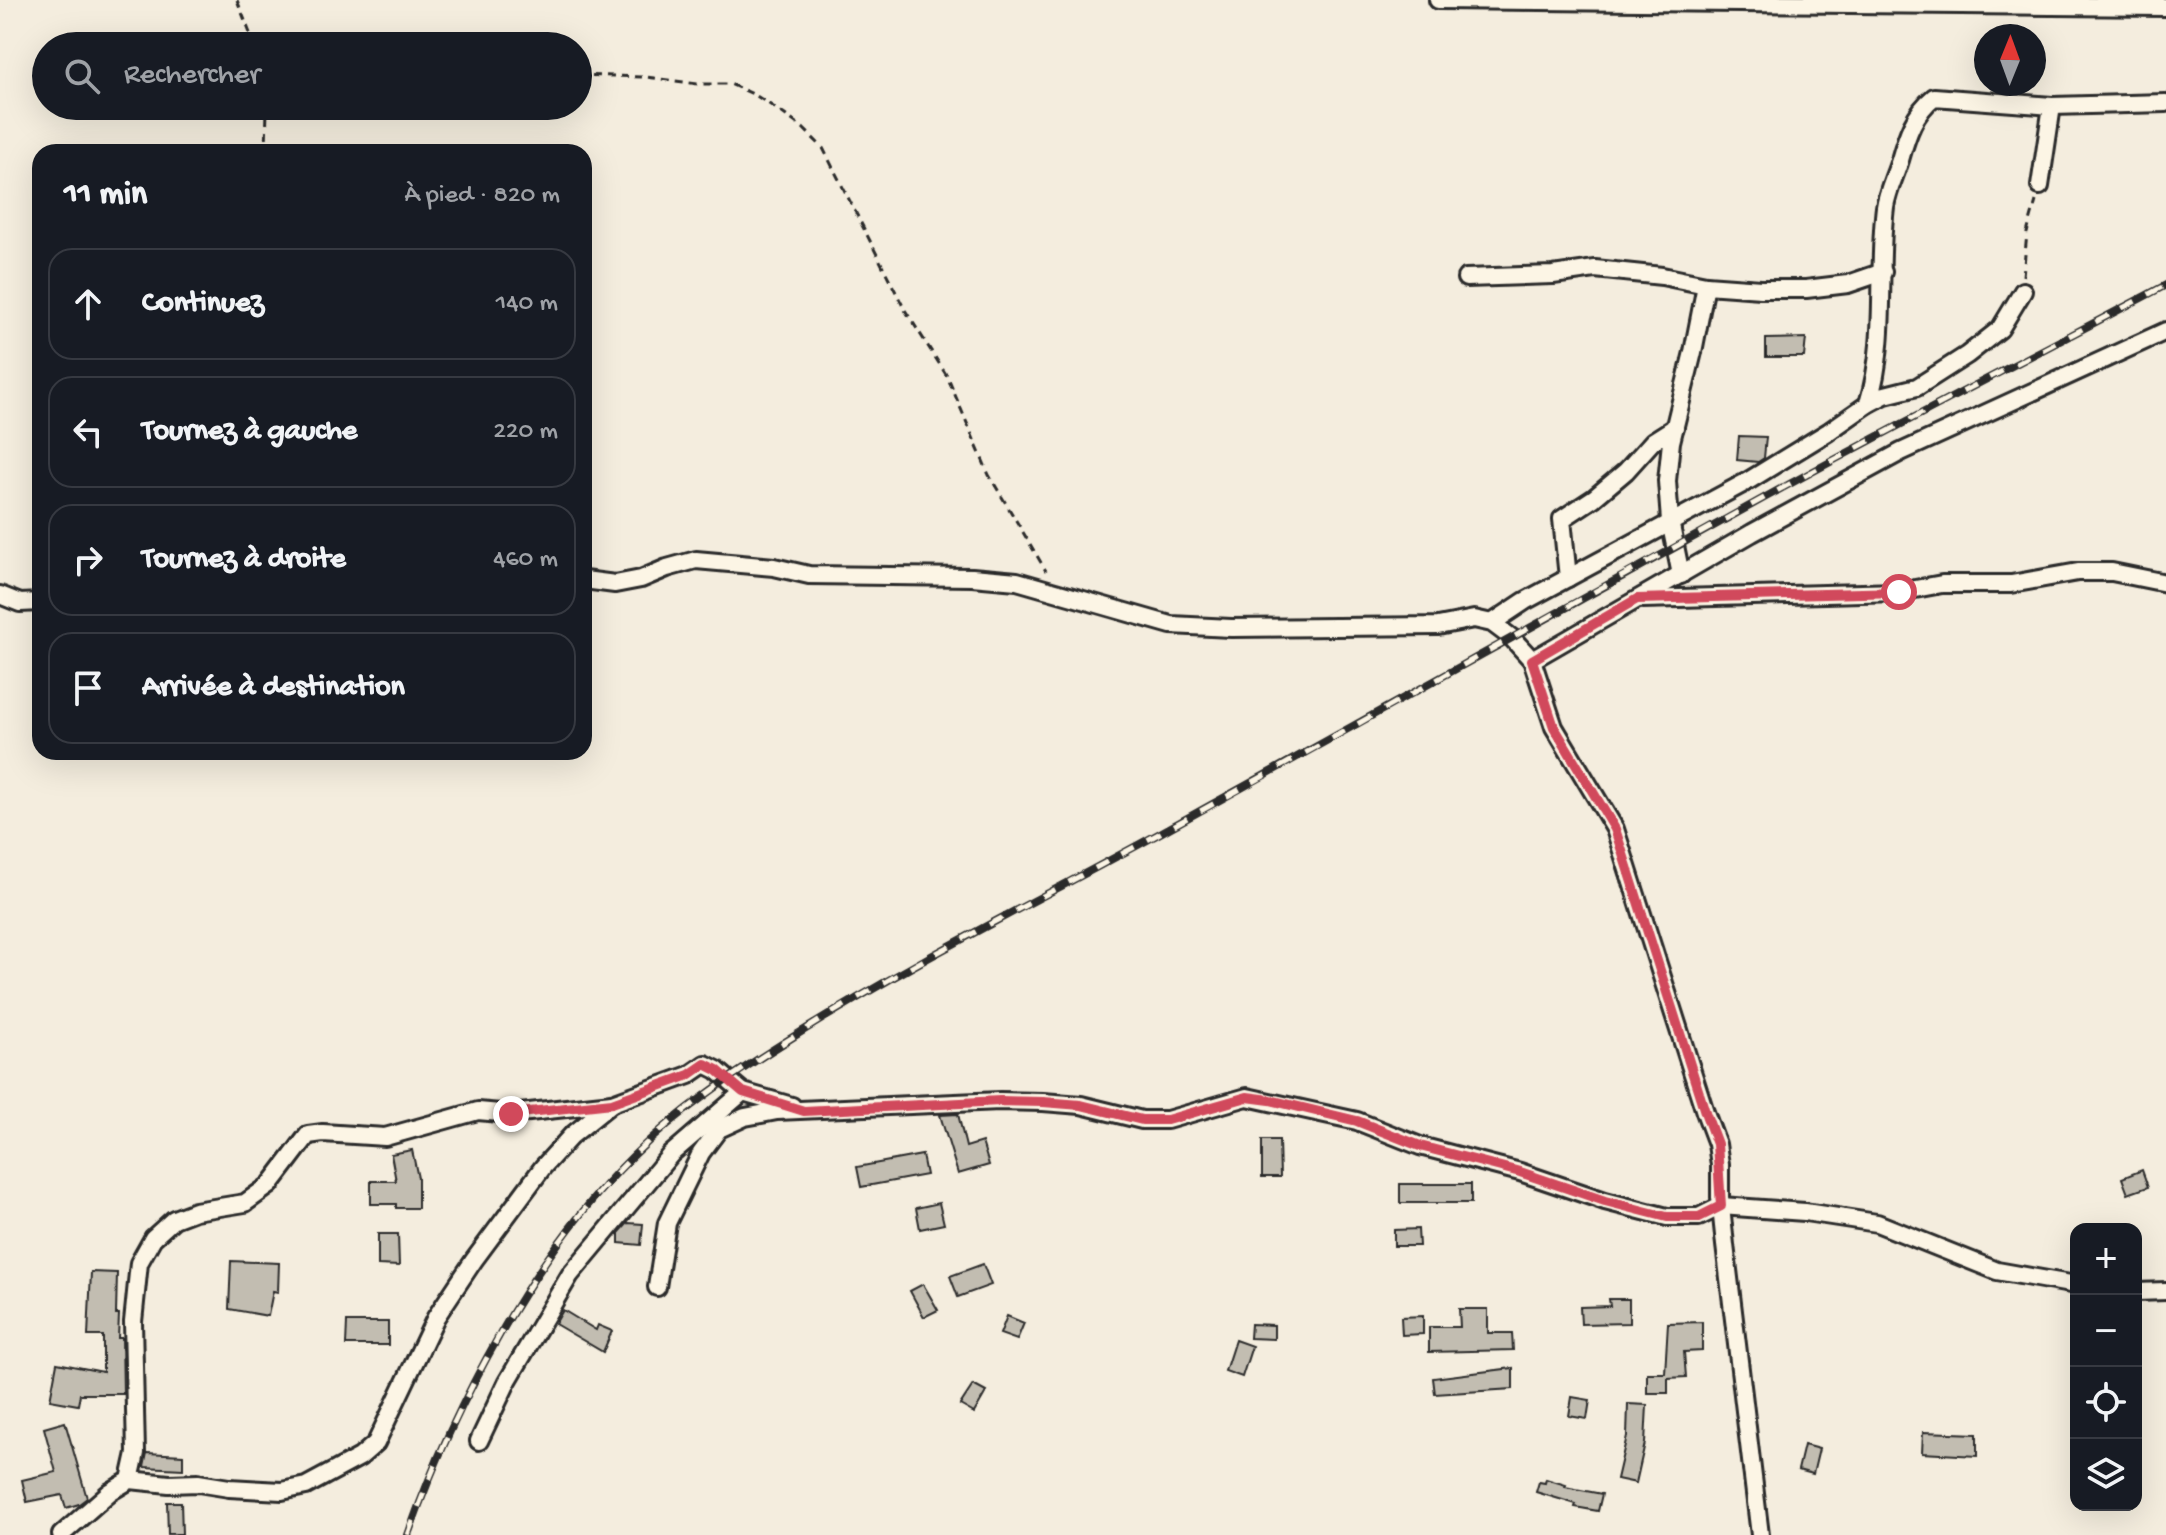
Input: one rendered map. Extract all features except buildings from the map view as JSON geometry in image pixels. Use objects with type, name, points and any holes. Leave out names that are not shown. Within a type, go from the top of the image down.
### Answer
[{"type":"street","points":[[1438,0],[2166,7]]},
{"type":"street","points":[[1868,404],[1873,387],[1883,272],[1885,205],[1907,135],[1920,108],[1934,97],[2052,106],[2166,103]]},
{"type":"street","points":[[2040,186],[2052,106]]},
{"type":"street","points":[[1466,278],[1553,275],[1595,269],[1662,276],[1706,285],[1806,289],[1848,284],[1883,272]]},
{"type":"street","points":[[1681,575],[1670,521],[1667,481],[1675,427],[1706,285]]},
{"type":"street","points":[[1492,623],[1525,601],[1748,481],[1868,404],[1885,395],[1917,387],[1967,355],[2000,329],[2023,291]]},
{"type":"street","points":[[1532,660],[1901,452],[2166,331]]},
{"type":"street","points":[[1568,578],[1562,519],[1594,498],[1626,471],[1653,441],[1675,427]]},
{"type":"street","points":[[592,581],[615,584],[641,579],[696,560],[774,567],[809,575],[972,577],[1017,581],[1059,591],[1171,625],[1231,628],[1438,626],[1474,619],[1492,623],[1512,638],[1532,660],[1554,727],[1615,829],[1717,1144],[1721,1206],[1760,1535]]},
{"type":"street","points":[[1637,599],[1899,592],[1942,584],[2011,584],[2078,572],[2112,572],[2166,583]]},
{"type":"street","points":[[0,595],[20,603],[32,602]]},
{"type":"street","points":[[130,1480],[136,1453],[133,1322],[139,1263],[153,1238],[174,1219],[195,1211],[245,1203],[270,1185],[308,1135],[385,1137],[478,1111],[511,1114],[612,1103],[689,1075],[705,1064],[743,1092],[804,1111]]},
{"type":"street","points":[[479,1441],[507,1382],[570,1275],[671,1154],[743,1092]]},
{"type":"street","points":[[657,1287],[667,1223],[701,1153],[719,1129],[745,1117],[777,1111],[1029,1101],[1081,1105],[1142,1120],[1167,1120],[1247,1097],[1357,1121],[1420,1146],[1520,1172],[1605,1201],[1667,1217],[1699,1217],[1721,1206],[1805,1212],[1877,1223],[1997,1271],[2070,1284]]},
{"type":"street","points":[[61,1535],[110,1492],[130,1480],[282,1491],[306,1486],[360,1457],[376,1443],[436,1317],[474,1260],[543,1167],[571,1136],[612,1103]]},
{"type":"street","points":[[2142,1292],[2166,1291]]},
{"type":"path","points":[[237,0],[250,32]]},
{"type":"path","points":[[592,75],[730,84],[778,110],[823,148],[905,310],[947,376],[989,475],[1059,591]]},
{"type":"path","points":[[266,144],[267,120]]},
{"type":"path","points":[[2023,291],[2027,233],[2040,186]]},
{"type":"railway","points":[[408,1535],[473,1384],[530,1284],[597,1195],[633,1156],[670,1122],[710,1092],[838,1009],[929,957],[1162,832],[1814,471],[2166,285]]},
{"type":"route","points":[[511,1114],[612,1103],[689,1075],[705,1064],[743,1092],[804,1111],[1000,1101],[1043,1102],[1081,1105],[1142,1120],[1167,1120],[1247,1097],[1357,1121],[1420,1146],[1520,1172],[1605,1201],[1667,1217],[1699,1217],[1721,1206],[1717,1144],[1615,829],[1554,727],[1532,660],[1637,599],[1899,592]]}]
